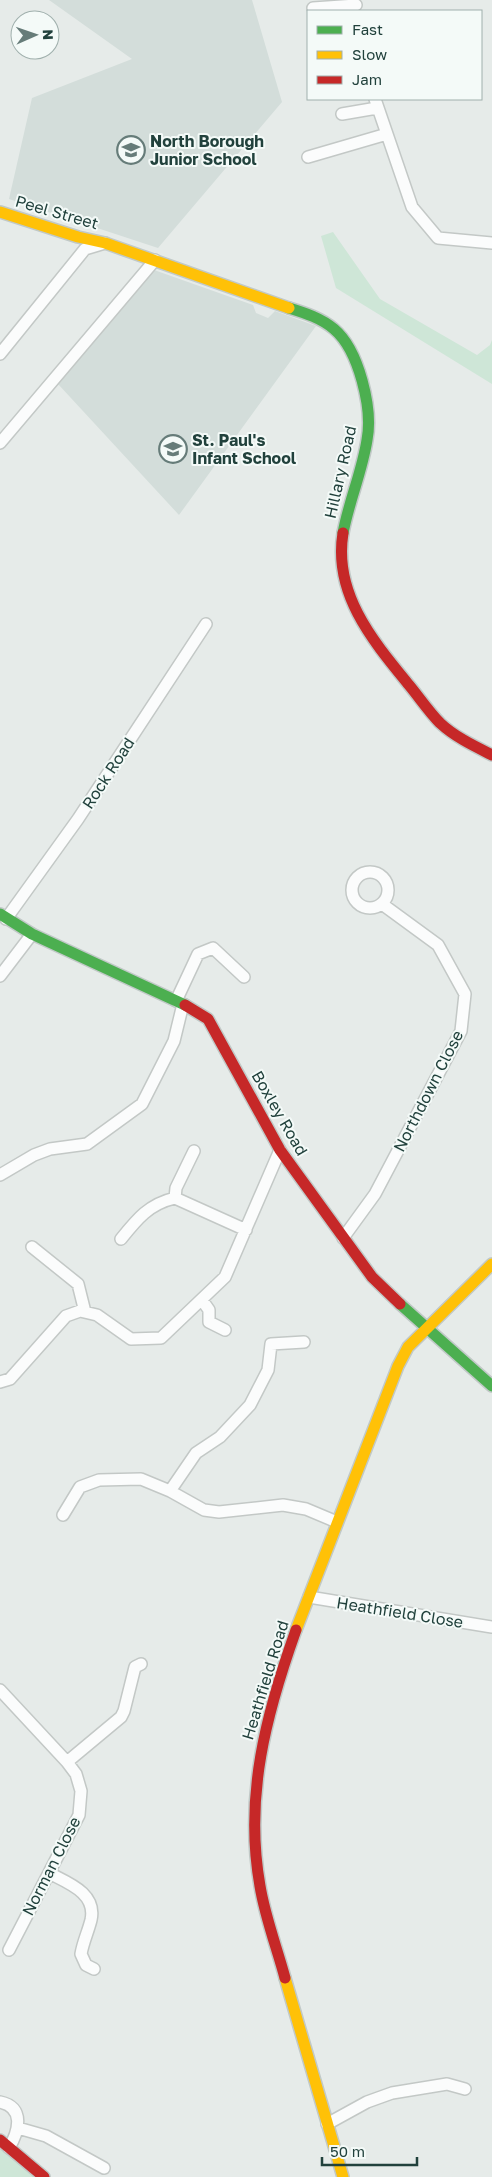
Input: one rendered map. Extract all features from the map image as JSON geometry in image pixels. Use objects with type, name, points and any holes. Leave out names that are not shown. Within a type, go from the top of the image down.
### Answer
[{"type":"main road","name":"Peel Street","points":[[0,212],[78,237],[105,243]]},
{"type":"main road","name":"Hillary Road","points":[[105,243],[313,316],[335,330],[348,348],[357,368],[366,394],[368,416],[368,438],[361,468],[348,506],[341,546],[342,566],[349,595],[360,622],[373,641],[440,723],[460,738],[492,755]]},
{"type":"main road","name":"Boxley Road","points":[[3,917],[32,934],[180,1002],[208,1019],[280,1150],[372,1277],[425,1328],[492,1386]]},
{"type":"main road","name":"Heathfield Road","points":[[343,2177],[271,1935],[260,1888],[254,1807],[261,1748],[274,1698],[308,1597],[398,1366],[408,1347],[425,1328],[492,1264]]},
{"type":"main road","points":[[5,2144],[44,2177]]},
{"type":"street","points":[[312,8],[356,5]]},
{"type":"street","points":[[342,114],[376,103],[412,207],[438,238],[492,243]]},
{"type":"street","points":[[308,157],[387,134]]},
{"type":"street","points":[[0,354],[85,250],[105,243]]},
{"type":"street","points":[[0,443],[155,260]]},
{"type":"street","name":"Rock Road","points":[[3,917],[78,819],[206,624]]},
{"type":"street","name":"Northdown Close","points":[[343,1238],[375,1194],[461,1032],[465,994],[438,945],[382,904]]},
{"type":"street","points":[[0,976],[32,934]]},
{"type":"street","points":[[0,1176],[34,1155],[50,1150],[87,1144],[142,1104],[174,1042],[180,1002],[198,954],[213,948],[244,977]]},
{"type":"street","points":[[0,1382],[10,1379],[66,1316],[80,1311],[97,1315],[130,1339],[161,1338],[225,1277],[280,1150]]},
{"type":"street","points":[[175,1198],[176,1188],[194,1151]]},
{"type":"street","points":[[121,1239],[134,1223],[153,1206],[175,1198],[246,1230]]},
{"type":"street","points":[[32,1247],[78,1284],[85,1312]]},
{"type":"street","points":[[202,1300],[209,1310],[209,1322],[225,1330]]},
{"type":"street","points":[[170,1491],[196,1453],[220,1437],[250,1405],[268,1370],[271,1344],[304,1342]]},
{"type":"street","points":[[62,1516],[80,1487],[99,1480],[141,1479],[170,1491],[204,1510],[219,1512],[283,1505],[306,1509],[337,1522]]},
{"type":"street","name":"Heathfield Close","points":[[308,1597],[492,1627]]},
{"type":"street","points":[[67,1762],[121,1717],[134,1667],[141,1664]]},
{"type":"street","name":"Norman Close","points":[[0,1690],[67,1762],[80,1782],[81,1807],[9,1950]]},
{"type":"street","points":[[49,1873],[84,1893],[91,1904],[91,1920],[81,1954],[86,1965],[94,1969]]},
{"type":"street","points":[[327,2124],[367,2102],[392,2093],[447,2084],[465,2088]]},
{"type":"street","points":[[0,2102],[13,2108],[18,2117],[18,2128],[5,2144]]},
{"type":"street","points":[[18,2128],[34,2131],[46,2136],[104,2168]]},
{"type":"shaded area","name":"North Borough Junior School","points":[[49,0],[252,0],[282,102],[158,248],[9,199],[32,98],[132,59]]},
{"type":"shaded area","name":"St. Paul's Infant School","points":[[154,270],[253,305],[256,313],[268,318],[275,311],[316,326],[179,515],[58,384]]},
{"type":"green space","points":[[333,232],[380,299],[477,355],[490,345],[492,340],[492,384],[336,288],[321,236]]},
{"type":"green space","points":[[0,2140],[44,2177],[0,2177]]},
{"type":"traffic: fast","points":[[289,308],[307,314],[329,325],[343,339],[357,365],[366,397],[368,413],[367,440],[343,533]]},
{"type":"traffic: fast","points":[[0,914],[32,934],[185,1005]]},
{"type":"traffic: fast","points":[[400,1304],[492,1386]]},
{"type":"traffic: slow","points":[[0,212],[78,237],[105,243],[289,308]]},
{"type":"traffic: slow","points":[[296,1630],[398,1366],[408,1347],[492,1264]]},
{"type":"traffic: slow","points":[[285,1978],[343,2177]]},
{"type":"traffic: jam","points":[[343,533],[341,555],[344,576],[350,596],[370,634],[440,723],[458,737],[492,755]]},
{"type":"traffic: jam","points":[[185,1005],[208,1019],[280,1150],[372,1277],[400,1304]]},
{"type":"traffic: jam","points":[[285,1978],[260,1886],[256,1853],[256,1788],[267,1724],[296,1630]]},
{"type":"traffic: jam","points":[[0,2140],[44,2177]]},
{"type":"place","name":"North Borough Junior School","points":[[131,150]]},
{"type":"place","name":"St. Paul's Infant School","points":[[173,449]]}]
